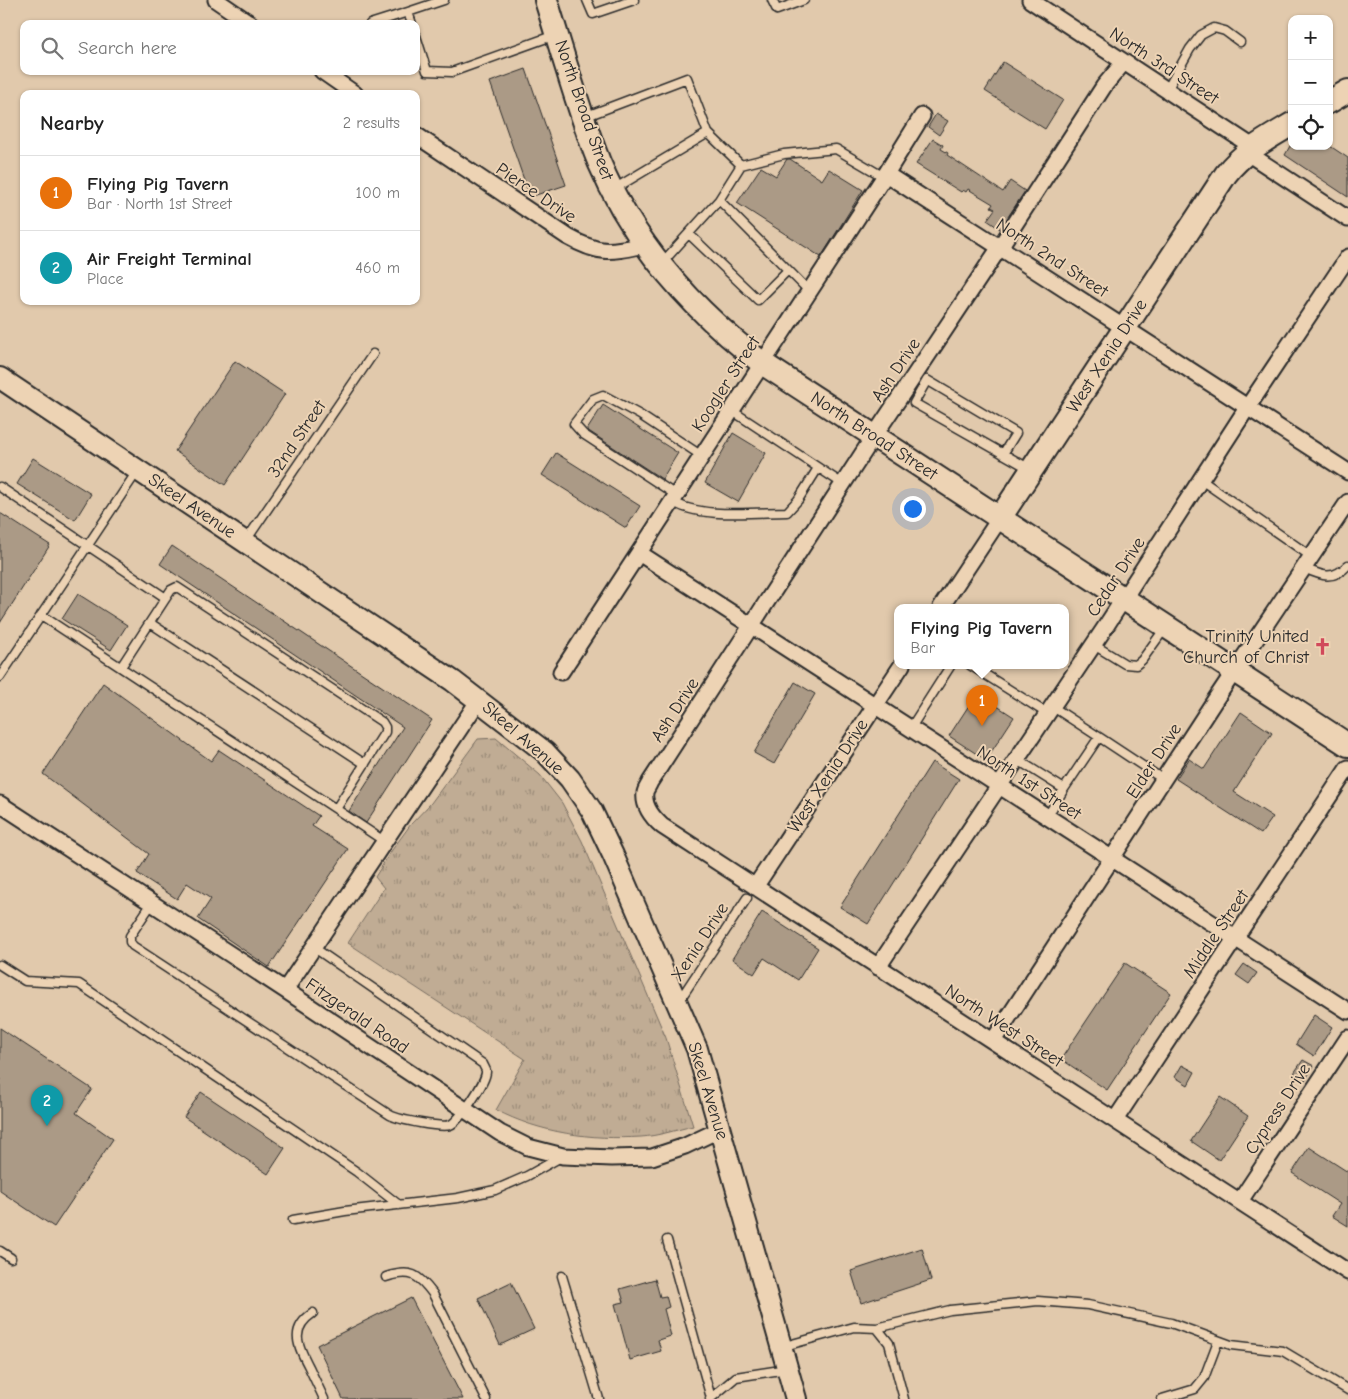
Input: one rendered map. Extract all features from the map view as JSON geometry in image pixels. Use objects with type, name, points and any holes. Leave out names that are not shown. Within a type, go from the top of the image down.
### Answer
[{"type":"main road","name":"North Broad Street","points":[[546,0],[583,117],[599,163],[612,190],[645,245],[694,303],[717,326],[762,363],[1348,745]]},
{"type":"main road","points":[[1333,100],[1348,91]]},
{"type":"main road","name":"West Xenia Drive","points":[[1000,518],[1226,174],[1249,150],[1288,126]]},
{"type":"street","points":[[216,0],[245,20]]},
{"type":"street","name":"North 3rd Street","points":[[1030,0],[1167,90],[1348,219]]},
{"type":"street","name":"Ash Drive","points":[[646,804],[644,793],[650,782],[874,436],[907,399],[1000,247],[1104,86],[1124,62]]},
{"type":"street","points":[[328,75],[349,90]]},
{"type":"street","name":"Koogler Street","points":[[561,672],[885,176],[922,116]]},
{"type":"street","name":"Pierce Drive","points":[[420,138],[568,237],[586,247],[606,252],[645,245]]},
{"type":"street","name":"North 2nd Street","points":[[885,176],[1000,247],[1348,472]]},
{"type":"street","name":"Cedar Drive","points":[[878,967],[1018,760],[1348,257]]},
{"type":"street","name":"Skeel Avenue","points":[[0,378],[479,700],[546,752],[570,779],[583,796],[613,855],[697,1049],[796,1399]]},
{"type":"street","name":"Elder Drive","points":[[993,1041],[1348,502]]},
{"type":"street","name":"West Xenia Drive","points":[[943,604],[1000,518]]},
{"type":"street","name":"North 1st Street","points":[[638,553],[1348,1011]]},
{"type":"street","name":"West Xenia Drive","points":[[751,892],[899,669]]},
{"type":"street","points":[[285,990],[479,700]]},
{"type":"street","name":"Middle Street","points":[[1115,1120],[1348,768]]},
{"type":"street","name":"Fitzgerald Road","points":[[0,804],[285,990],[500,1134],[528,1147],[563,1156],[652,1156],[685,1146],[721,1129]]},
{"type":"street","name":"North West Street","points":[[646,804],[652,816],[662,826],[751,892],[878,967],[1348,1272]]},
{"type":"street","name":"Cypress Drive","points":[[1240,1201],[1348,1038]]},
{"type":"lane","points":[[383,20],[444,0]]},
{"type":"lane","points":[[587,0],[593,14],[634,0]]},
{"type":"lane","points":[[772,0],[777,10],[804,0]]},
{"type":"lane","points":[[408,12],[411,20]]},
{"type":"lane","points":[[1167,90],[1190,49],[1201,35],[1214,28],[1225,31],[1240,42]]},
{"type":"lane","points":[[420,49],[427,71],[452,72],[557,35]]},
{"type":"lane","points":[[583,117],[687,78],[708,133],[741,165]]},
{"type":"lane","points":[[612,190],[708,133]]},
{"type":"lane","points":[[660,264],[719,200],[741,165],[784,154],[836,149],[885,176]]},
{"type":"lane","points":[[719,200],[809,291]]},
{"type":"lane","points":[[689,234],[758,300],[788,270]]},
{"type":"lane","name":"32nd Street","points":[[245,542],[373,354]]},
{"type":"lane","points":[[1003,454],[1016,433],[927,380],[907,399],[1003,454],[1031,470]]},
{"type":"lane","points":[[702,456],[640,415],[603,395],[593,399],[574,424],[583,434],[687,508],[710,512],[787,512],[798,500],[818,468]]},
{"type":"lane","points":[[731,410],[843,484]]},
{"type":"lane","points":[[0,677],[138,470]]},
{"type":"lane","points":[[1201,480],[1308,562],[1316,573],[1332,576],[1339,574],[1348,565]]},
{"type":"lane","points":[[0,487],[166,598]]},
{"type":"lane","points":[[121,667],[171,590],[177,587],[382,722],[385,732],[336,809]]},
{"type":"lane","points":[[42,615],[384,841]]},
{"type":"lane","points":[[150,622],[366,764]]},
{"type":"lane","points":[[1094,645],[1125,664],[1136,665],[1142,660],[1166,627]]},
{"type":"lane","points":[[910,728],[948,669]]},
{"type":"lane","points":[[977,669],[1099,737],[1164,780]]},
{"type":"lane","points":[[1047,817],[1099,737]]},
{"type":"lane","points":[[1018,760],[1064,789]]},
{"type":"lane","name":"Xenia Drive","points":[[678,1003],[751,892]]},
{"type":"lane","points":[[152,903],[130,936],[130,942],[133,946],[396,1119],[448,1126],[457,1122],[484,1081],[486,1071],[483,1064],[313,947]]},
{"type":"lane","points":[[0,965],[26,982],[79,984],[357,1172],[399,1205]]},
{"type":"lane","points":[[293,1220],[345,1211],[458,1198],[496,1190],[528,1176],[563,1156]]},
{"type":"lane","points":[[667,1240],[711,1399],[736,1377],[787,1369]]},
{"type":"lane","points":[[0,1251],[11,1258]]},
{"type":"lane","points":[[386,1277],[404,1273],[414,1274],[424,1282],[433,1294],[486,1399]]},
{"type":"lane","points":[[562,1276],[600,1399]]},
{"type":"lane","points":[[781,1347],[854,1327],[877,1328],[950,1310],[1038,1300],[1088,1305],[1171,1323],[1231,1346],[1283,1351],[1348,1390]]},
{"type":"lane","points":[[312,1313],[304,1319],[297,1337],[299,1350],[324,1399]]},
{"type":"lane","points":[[877,1328],[889,1343],[904,1399]]},
{"type":"lane","points":[[1162,1399],[1195,1389],[1204,1378],[1218,1341]]},
{"type":"green space","points":[[496,738],[540,775],[562,803],[582,841],[666,1038],[693,1126],[641,1137],[585,1136],[530,1124],[496,1110],[525,1059],[348,943],[384,888],[375,877],[392,850],[411,824],[431,803],[478,739]]},
{"type":"building","points":[[1003,62],[1063,100],[1045,129],[985,91]]},
{"type":"building","points":[[526,69],[566,185],[530,197],[490,82]]},
{"type":"building","points":[[936,114],[948,121],[939,135],[928,127]]},
{"type":"building","points":[[933,139],[943,145],[941,149],[948,153],[947,155],[1003,192],[1010,181],[1025,191],[1000,229],[987,220],[995,209],[991,207],[993,204],[968,189],[966,192],[963,190],[961,192],[916,164]]},
{"type":"building","points":[[1333,148],[1348,158],[1348,197],[1285,155],[1288,150],[1333,150]]},
{"type":"building","points":[[787,159],[790,159],[822,180],[829,169],[863,190],[821,257],[737,203],[761,167],[776,176]]},
{"type":"building","points":[[235,361],[285,394],[225,485],[175,451]]},
{"type":"building","points":[[603,405],[678,453],[662,479],[587,430]]},
{"type":"building","points":[[733,433],[766,453],[738,502],[705,483]]},
{"type":"building","points":[[556,453],[640,506],[626,528],[542,475]]},
{"type":"building","points":[[33,458],[91,494],[75,520],[17,484]]},
{"type":"building","points":[[0,513],[50,545],[0,623]]},
{"type":"building","points":[[172,546],[432,720],[366,823],[349,811],[403,727],[160,564]]},
{"type":"building","points":[[78,594],[127,625],[111,650],[62,619]]},
{"type":"building","points":[[795,682],[815,694],[774,764],[754,753]]},
{"type":"building","points":[[103,683],[211,761],[219,750],[319,816],[312,826],[348,849],[269,967],[198,919],[211,899],[187,883],[177,899],[137,873],[149,854],[43,774]]},
{"type":"building","points":[[977,693],[1014,717],[986,760],[949,736]]},
{"type":"building","points":[[1241,712],[1272,733],[1234,792],[1273,817],[1261,834],[1176,779],[1189,759],[1204,769]]},
{"type":"building","points":[[932,762],[959,779],[868,924],[840,907]]},
{"type":"building","points":[[762,912],[818,948],[798,980],[764,958],[754,974],[732,959]]},
{"type":"building","points":[[1125,963],[1171,993],[1107,1090],[1061,1059]]},
{"type":"building","points":[[1244,964],[1257,973],[1249,984],[1236,975]]},
{"type":"building","points":[[1314,1015],[1332,1027],[1314,1056],[1296,1044]]},
{"type":"building","points":[[0,1028],[92,1089],[76,1113],[113,1139],[54,1227],[0,1191]]},
{"type":"building","points":[[1303,1060],[1314,1066],[1305,1080],[1294,1073]]},
{"type":"building","points":[[1182,1065],[1195,1072],[1188,1085],[1175,1077]]},
{"type":"building","points":[[201,1092],[285,1148],[268,1174],[184,1117]]},
{"type":"building","points":[[1220,1097],[1248,1116],[1219,1160],[1191,1141]]},
{"type":"building","points":[[1309,1147],[1348,1172],[1348,1226],[1332,1216],[1340,1204],[1292,1173]]},
{"type":"building","points":[[922,1248],[931,1280],[861,1303],[851,1271]]},
{"type":"building","points":[[655,1279],[660,1297],[666,1296],[669,1307],[664,1309],[671,1336],[658,1340],[661,1351],[630,1360],[615,1304],[624,1302],[620,1289]]},
{"type":"building","points":[[511,1282],[534,1329],[500,1345],[478,1298]]},
{"type":"building","points":[[411,1298],[463,1399],[343,1399],[317,1345]]},
{"type":"place","name":"Trinity United Church of Christ","points":[[1323,646]]},
{"type":"place","name":"Flying Pig Tavern","points":[[982,726]]},
{"type":"place","name":"Air Freight Terminal","points":[[47,1126]]}]
